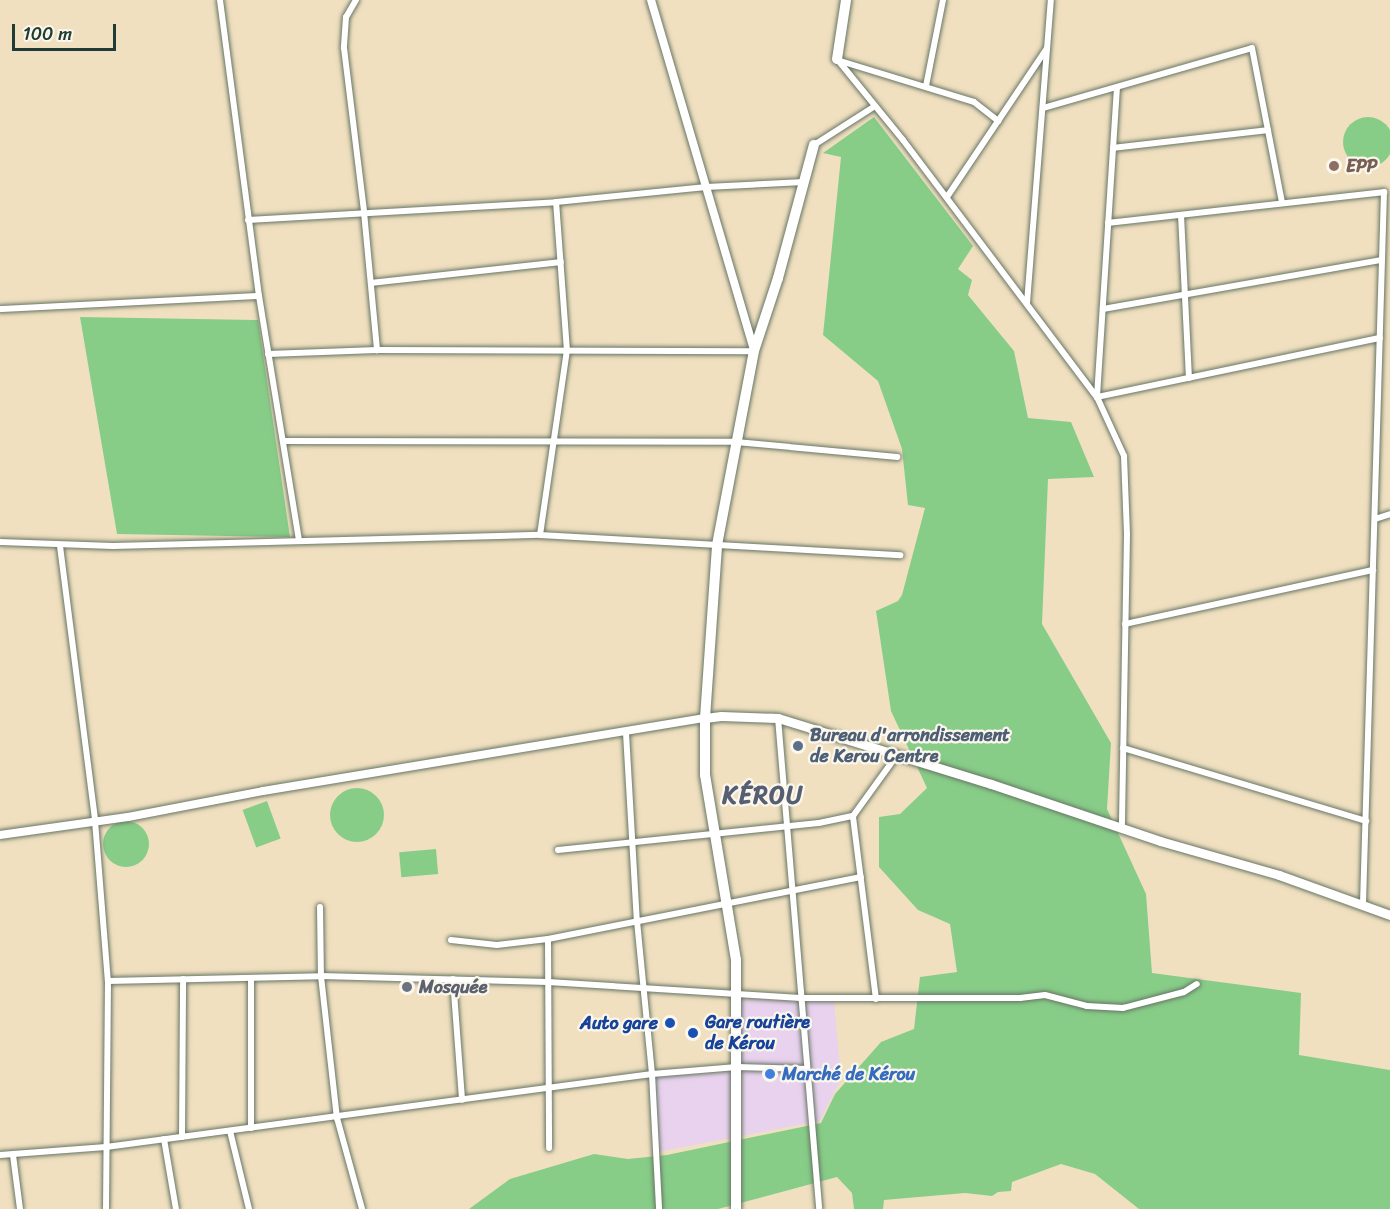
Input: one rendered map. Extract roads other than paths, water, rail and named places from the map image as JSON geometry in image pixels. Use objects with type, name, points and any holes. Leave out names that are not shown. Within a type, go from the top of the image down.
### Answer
[{"type":"main road","points":[[837,59],[846,0]]},
{"type":"main road","points":[[736,1209],[736,960],[705,775],[705,718],[717,545],[754,351],[778,278],[814,145]]},
{"type":"main road","points":[[705,718],[721,716],[777,718],[1122,828],[1279,875],[1390,915]]},
{"type":"street","points":[[220,0],[259,296],[299,540]]},
{"type":"street","points":[[356,0],[346,17],[344,48],[364,212],[377,350]]},
{"type":"street","points":[[268,354],[377,350],[754,351],[651,0]]},
{"type":"street","points":[[926,86],[943,0]]},
{"type":"street","points":[[1027,303],[1052,0]]},
{"type":"street","points":[[947,197],[1048,46]]},
{"type":"street","points":[[1043,108],[1252,48],[1282,203]]},
{"type":"street","points":[[837,59],[974,102],[998,121]]},
{"type":"street","points":[[837,59],[947,197],[1097,397],[1124,456],[1127,535],[1122,828]]},
{"type":"street","points":[[1097,397],[1117,87]]},
{"type":"street","points":[[814,145],[875,106]]},
{"type":"street","points":[[1113,148],[1268,130]]},
{"type":"street","points":[[248,220],[556,202],[706,187],[804,182]]},
{"type":"street","points":[[1108,223],[1384,192],[1363,904]]},
{"type":"street","points":[[540,535],[567,351],[556,202]]},
{"type":"street","points":[[1181,214],[1189,378]]},
{"type":"street","points":[[1103,309],[1382,260]]},
{"type":"street","points":[[371,283],[561,262]]},
{"type":"street","points":[[0,309],[259,296]]},
{"type":"street","points":[[1097,397],[1380,338]]},
{"type":"street","points":[[282,441],[736,442],[897,457]]},
{"type":"street","points":[[1375,519],[1390,514]]},
{"type":"street","points":[[0,542],[60,546],[540,535],[900,555]]},
{"type":"street","points":[[60,546],[95,821],[108,981],[106,1209]]},
{"type":"street","points":[[1125,624],[1373,570]]},
{"type":"street","points":[[0,835],[705,718]]},
{"type":"street","points":[[777,718],[819,1209]]},
{"type":"street","points":[[626,732],[637,921],[652,1074],[658,1209]]},
{"type":"street","points":[[1123,748],[1366,821]]},
{"type":"street","points":[[876,999],[853,816],[897,755]]},
{"type":"street","points":[[558,850],[786,826],[853,816]]},
{"type":"street","points":[[452,940],[497,945],[548,939],[861,877]]},
{"type":"street","points":[[320,907],[321,976],[337,1118],[362,1209]]},
{"type":"street","points":[[548,939],[549,1148]]},
{"type":"street","points":[[108,981],[321,976],[548,982],[800,998],[1020,998],[1045,994],[1087,1006],[1123,1008],[1184,992],[1197,984]]},
{"type":"street","points":[[251,978],[251,1128]]},
{"type":"street","points":[[182,1137],[183,979]]},
{"type":"street","points":[[453,979],[462,1100]]},
{"type":"street","points":[[0,1155],[106,1147],[337,1118],[652,1074],[737,1068],[807,1069]]},
{"type":"street","points":[[230,1131],[249,1209]]},
{"type":"street","points":[[164,1139],[176,1209]]},
{"type":"street","points":[[13,1155],[20,1209]]},
{"type":"place","name":"EPP","points":[[1334,166]]},
{"type":"place","name":"Bureau d'arrondissement de Kerou Centre","points":[[798,746]]},
{"type":"place","name":"Mosquée","points":[[407,987]]},
{"type":"place","name":"Auto gare","points":[[670,1023]]},
{"type":"place","name":"Gare routière de Kérou","points":[[693,1033]]},
{"type":"place","name":"Marché de Kérou","points":[[770,1074]]},
{"type":"district","name":"KÉROU","points":[[763,796]]}]
